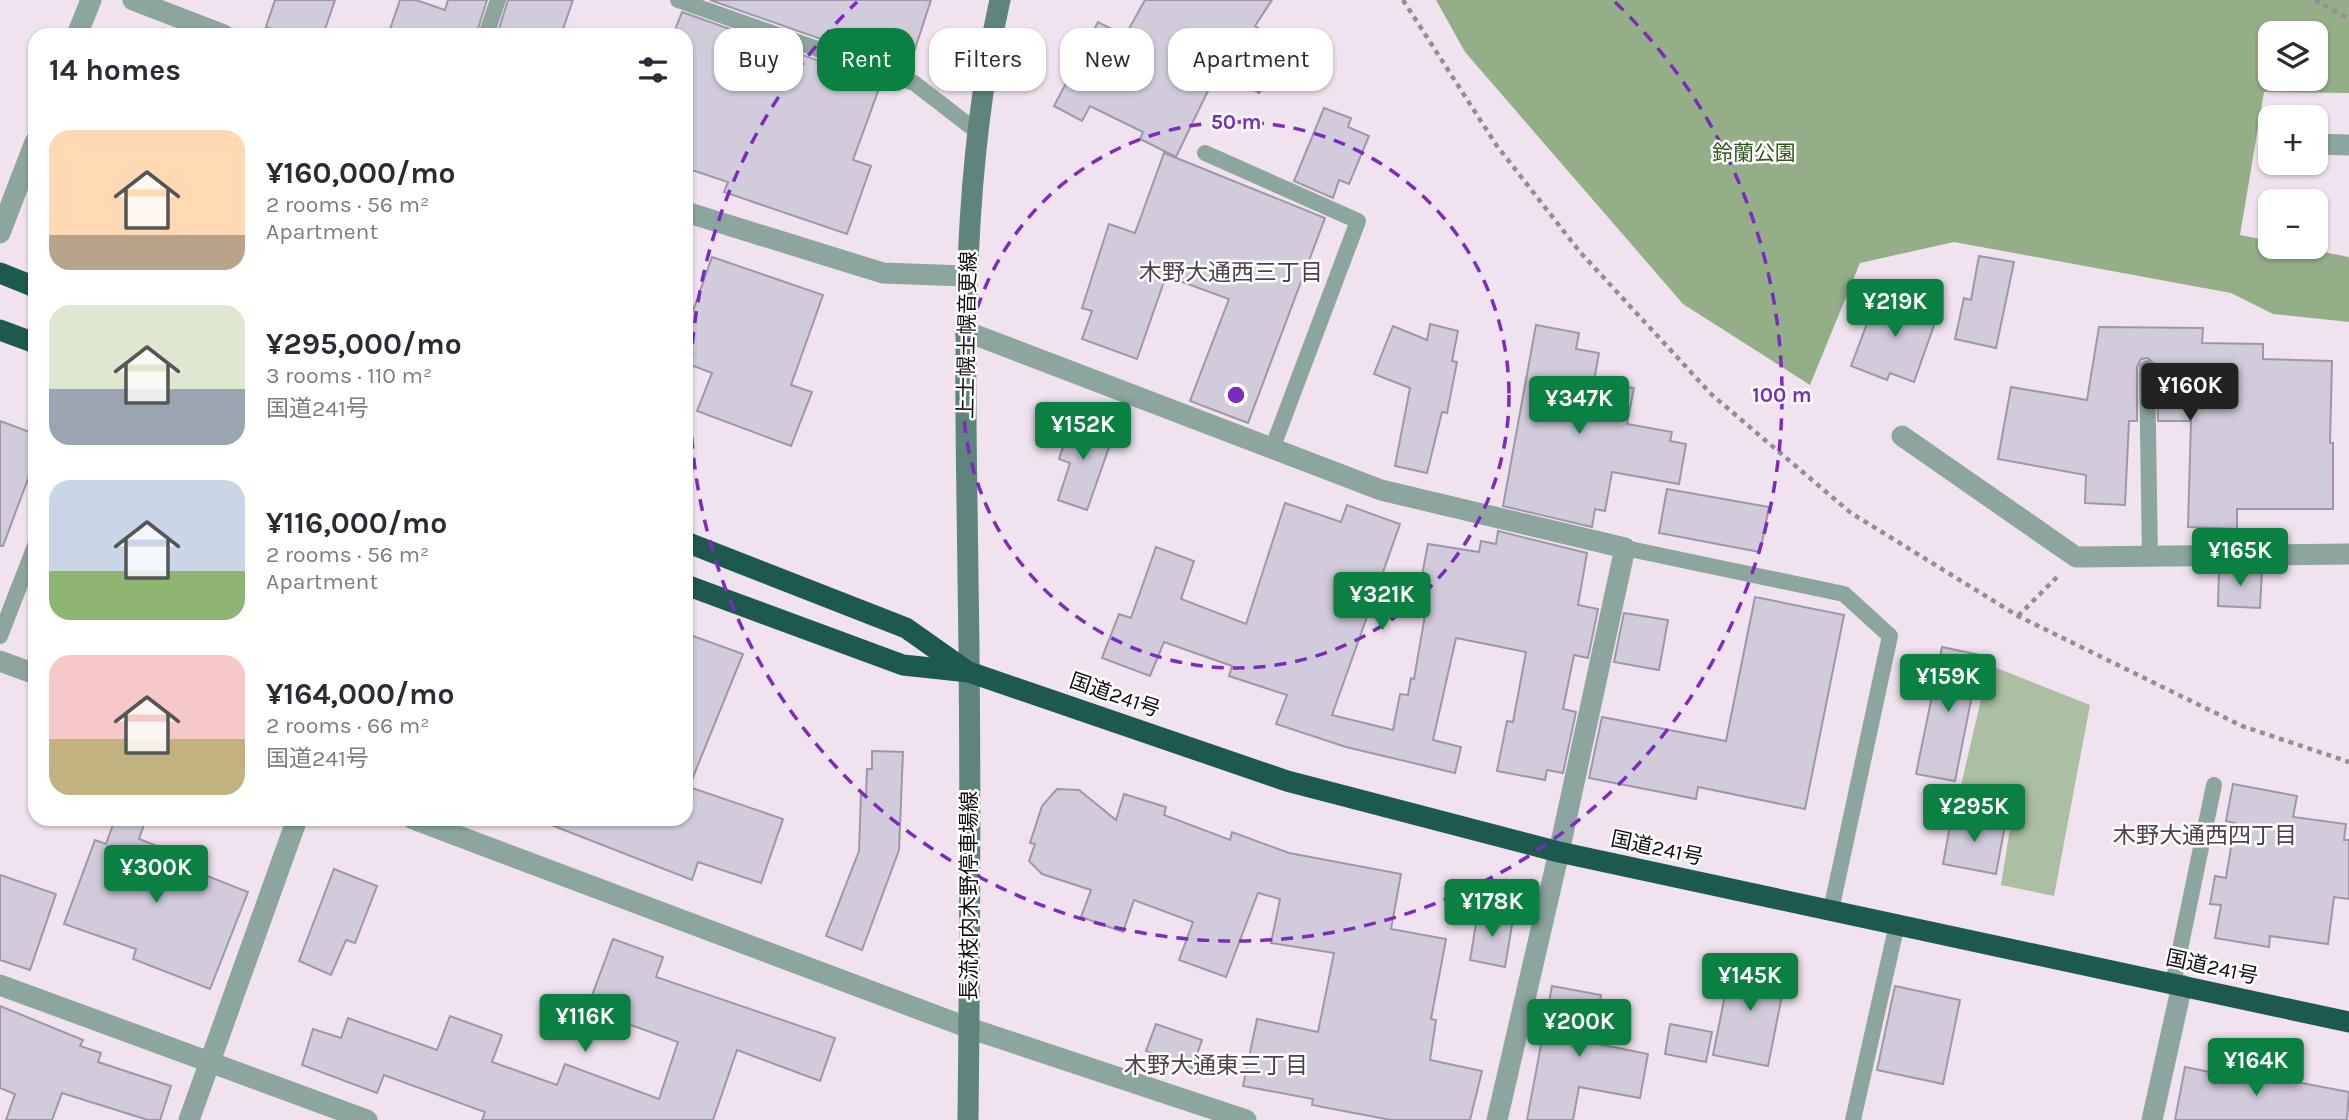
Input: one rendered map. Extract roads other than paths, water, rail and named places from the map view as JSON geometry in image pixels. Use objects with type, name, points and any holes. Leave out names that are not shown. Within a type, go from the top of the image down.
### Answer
[{"type":"highway","points":[[0,273],[28,284]]},
{"type":"highway","points":[[0,330],[28,340]]},
{"type":"highway","name":"国道241号","points":[[693,545],[906,628],[969,672]]},
{"type":"highway","name":"国道241号","points":[[693,588],[903,665],[969,672],[1287,781],[1559,852],[2349,1022]]},
{"type":"main road","name":"上士幌士幌音更線","points":[[969,672],[965,276],[987,57],[1000,0]]},
{"type":"main road","name":"長流枝内木野停車場線","points":[[968,1120],[969,672]]},
{"type":"street","points":[[80,28],[91,0]]},
{"type":"street","points":[[133,0],[206,28]]},
{"type":"street","points":[[2328,144],[2349,145]]},
{"type":"street","points":[[0,233],[28,160]]},
{"type":"street","points":[[693,214],[883,273],[965,276]]},
{"type":"street","points":[[965,331],[1381,490],[1625,548],[1497,1120]]},
{"type":"street","points":[[1902,436],[2076,557],[2349,554]]},
{"type":"street","points":[[0,661],[28,671]]},
{"type":"street","points":[[189,1120],[295,826]]},
{"type":"street","points":[[433,826],[969,1028],[1246,1120]]},
{"type":"street","points":[[2152,1120],[2178,984]]},
{"type":"street","points":[[0,985],[367,1120]]},
{"type":"lane","points":[[488,28],[498,0]]},
{"type":"lane","points":[[678,0],[914,83],[979,133]]},
{"type":"lane","points":[[1205,153],[1357,221],[1272,449]]},
{"type":"lane","points":[[2147,368],[2150,556]]},
{"type":"lane","points":[[1625,548],[1844,594],[1890,636],[1831,910]]},
{"type":"lane","points":[[0,636],[28,564]]},
{"type":"lane","points":[[2178,984],[2214,785]]},
{"type":"lane","points":[[1853,1120],[1897,924]]},
{"type":"district","name":"木野大通西三丁目","points":[[1231,272]]},
{"type":"district","name":"木野大通西四丁目","points":[[2205,835]]},
{"type":"district","name":"木野大通東三丁目","points":[[1216,1065]]},
{"type":"park label","name":"鈴蘭公園","points":[[1754,153]]}]
